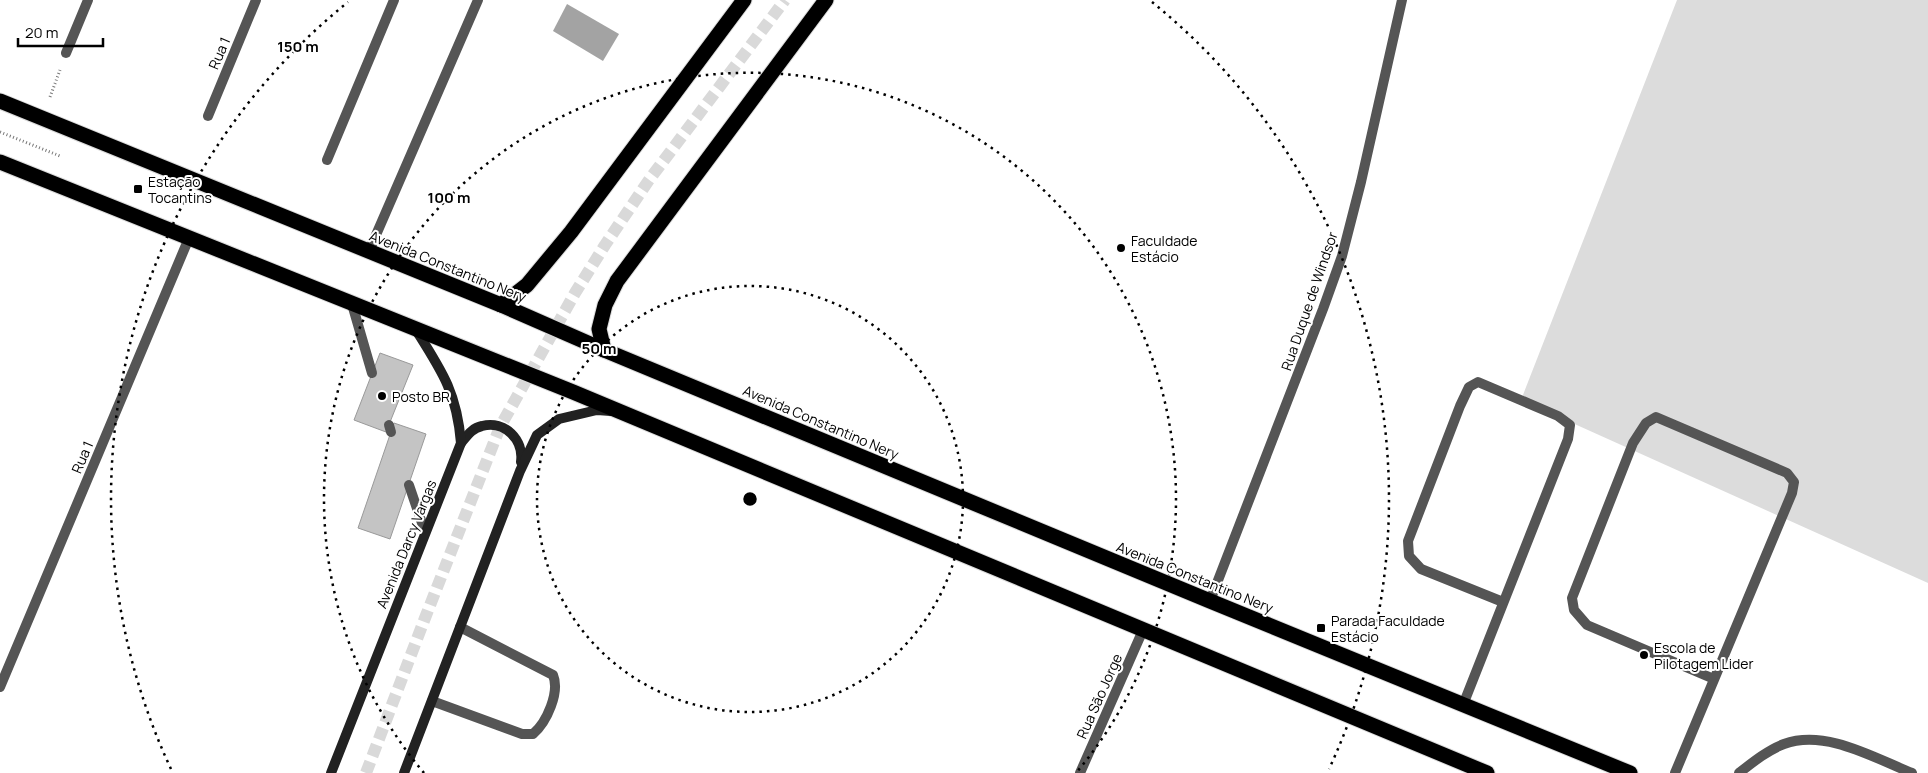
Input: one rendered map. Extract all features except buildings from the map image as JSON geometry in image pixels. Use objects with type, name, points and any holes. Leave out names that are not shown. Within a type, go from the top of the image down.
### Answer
[{"type":"highway","points":[[502,305],[527,285],[571,232],[744,0]]},
{"type":"highway","points":[[604,350],[599,329],[605,305],[617,281],[826,0]]},
{"type":"highway","name":"Avenida Constantino Nery","points":[[0,101],[502,305],[604,350],[1630,773]]},
{"type":"highway","points":[[0,162],[620,412],[1487,773]]},
{"type":"street","points":[[66,53],[88,0]]},
{"type":"street","name":"Rua 1","points":[[208,116],[256,0]]},
{"type":"street","points":[[327,160],[394,0]]},
{"type":"street","points":[[369,251],[478,0]]},
{"type":"street","name":"Rua Duque de Windsor","points":[[1210,601],[1342,256],[1361,182],[1402,0]]},
{"type":"street","name":"Rua 1","points":[[0,687],[189,238]]},
{"type":"street","points":[[352,304],[372,373]]},
{"type":"street","name":"Avenida Darcy Vargas","points":[[331,773],[461,443],[456,404],[443,372],[415,329]]},
{"type":"street","points":[[1463,705],[1504,602],[1568,439],[1570,425],[1558,416],[1478,382],[1469,387],[1460,406],[1408,541],[1409,556],[1421,569],[1504,602]]},
{"type":"street","points":[[404,773],[520,471],[536,435],[559,419],[597,410],[620,412]]},
{"type":"street","points":[[1675,773],[1792,493],[1794,482],[1787,473],[1656,417],[1646,423],[1633,443],[1572,598],[1574,610],[1587,625],[1714,679]]},
{"type":"street","points":[[461,443],[470,432],[482,426],[495,425],[508,430],[517,440],[522,452],[520,471]]},
{"type":"street","points":[[409,485],[425,532]]},
{"type":"street","points":[[432,701],[522,734],[533,734],[539,729],[554,698],[556,684],[553,675],[460,627]]},
{"type":"street","name":"Rua São Jorge","points":[[1080,773],[1143,630]]},
{"type":"street","points":[[1739,773],[1761,756],[1785,744],[1809,740],[1834,742],[1912,773]]},
{"type":"path","points":[[0,132],[60,156]]},
{"type":"shaded area","points":[[1677,0],[1928,0],[1928,583],[1521,400]]},
{"type":"shaded area","points":[[567,4],[619,34],[603,61],[553,31]]},
{"type":"tunnel","points":[[366,773],[500,427],[575,293],[605,245],[649,180],[785,0]]},
{"type":"place","name":"Estação Tocantins","points":[[138,189]]},
{"type":"place","name":"Faculdade Estácio","points":[[1121,248]]},
{"type":"place","name":"Posto BR","points":[[382,396]]},
{"type":"place","name":"Parada Faculdade Estácio","points":[[1321,628]]},
{"type":"place","name":"Escola de Pilotagem Lider","points":[[1644,655]]}]
